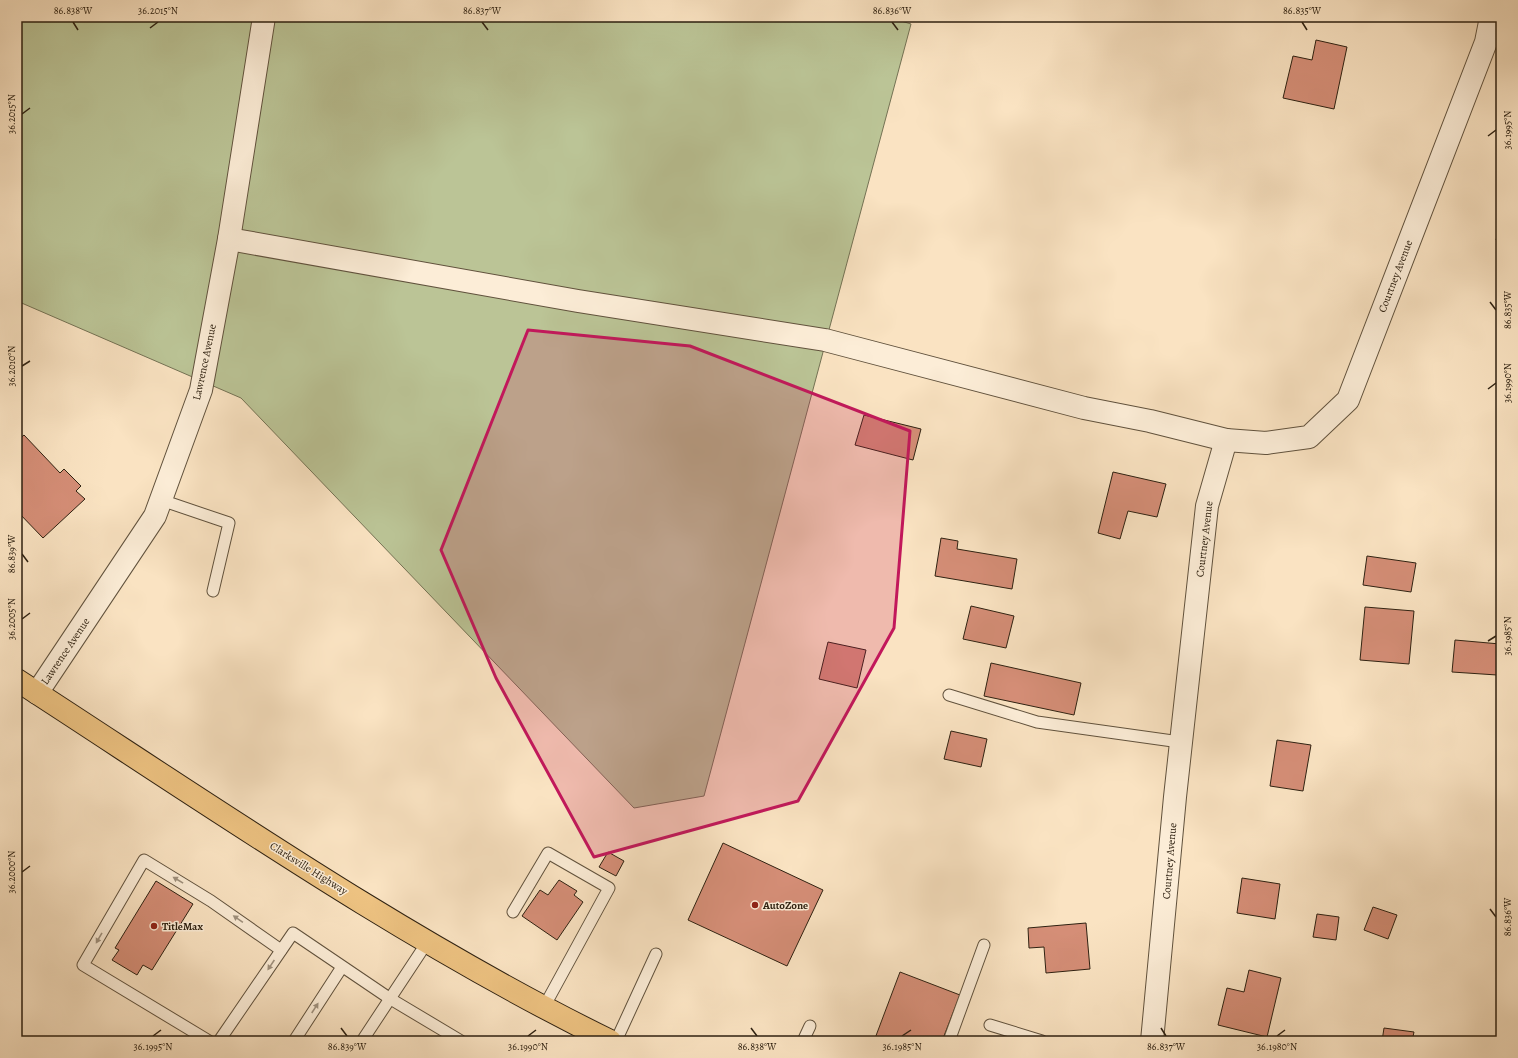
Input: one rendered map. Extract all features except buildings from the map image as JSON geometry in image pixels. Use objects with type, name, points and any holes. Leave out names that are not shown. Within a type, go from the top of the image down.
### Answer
[{"type":"main road","name":"Clarksville Highway","points":[[17,680],[288,856],[428,941],[544,1007],[610,1041]]},
{"type":"street","name":"Lawrence Avenue","points":[[37,693],[156,516],[201,390],[229,239],[264,17]]},
{"type":"street","name":"Courtney Avenue","points":[[1152,1041],[1180,742],[1207,506],[1226,440],[1266,443],[1309,437],[1348,400],[1486,42],[1491,17]]},
{"type":"street","points":[[229,239],[578,301],[825,340],[1084,408],[1150,421],[1226,440]]},
{"type":"lane","points":[[161,500],[229,523],[213,592]]},
{"type":"lane","points":[[949,695],[1037,722],[1180,742]]},
{"type":"lane","points":[[514,912],[548,853],[609,888],[544,1007]]},
{"type":"lane","points":[[209,1041],[83,965],[144,860],[212,901],[281,950]]},
{"type":"lane","points":[[219,1041],[293,933],[389,998],[462,1041]]},
{"type":"lane","points":[[362,1041],[428,941]]},
{"type":"lane","points":[[949,1041],[984,945]]},
{"type":"lane","points":[[616,1041],[656,954]]},
{"type":"lane","points":[[294,1041],[342,967]]},
{"type":"lane","points":[[990,1025],[1042,1041]]},
{"type":"lane","points":[[803,1041],[810,1026]]},
{"type":"highlighted area","points":[[528,330],[690,346],[910,431],[894,628],[798,801],[594,857],[496,678],[441,550]]},
{"type":"green space","points":[[17,17],[888,17],[911,24],[704,796],[634,808],[241,398],[17,301]]},
{"type":"place","name":"AutoZone","points":[[755,905]]},
{"type":"place","name":"TitleMax","points":[[154,926]]}]
